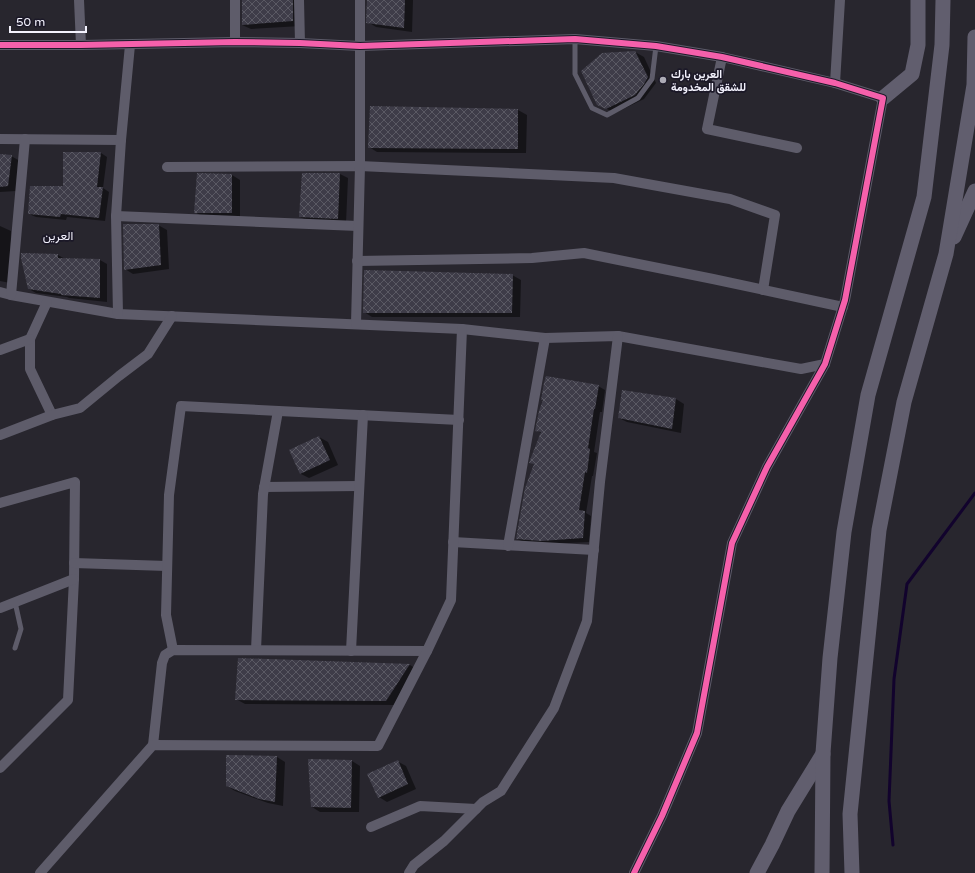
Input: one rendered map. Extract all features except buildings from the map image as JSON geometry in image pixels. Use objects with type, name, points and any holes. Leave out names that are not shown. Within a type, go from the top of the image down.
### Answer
[{"type":"main road","points":[[883,98],[912,74],[918,45],[918,0]]},
{"type":"main road","points":[[822,873],[823,753],[830,658],[844,532],[868,395],[924,197],[942,45],[943,0]]},
{"type":"main road","points":[[852,873],[850,814],[879,530],[904,402],[946,254],[974,85],[975,37]]},
{"type":"main road","points":[[946,254],[975,191]]},
{"type":"main road","points":[[757,873],[788,811],[823,753]]},
{"type":"street","points":[[79,0],[81,45]]},
{"type":"street","points":[[235,0],[235,42]]},
{"type":"street","points":[[299,0],[300,43]]},
{"type":"street","points":[[356,324],[360,166],[360,0]]},
{"type":"street","points":[[836,83],[840,0]]},
{"type":"street","points":[[0,45],[130,45],[235,42],[360,46],[575,39],[656,46],[722,57],[836,83],[883,98],[843,307],[825,364],[767,467],[732,543],[697,733],[662,816],[634,873]]},
{"type":"street","points":[[118,314],[116,216],[121,140],[130,45]]},
{"type":"street","points":[[722,57],[707,129],[796,148]]},
{"type":"street","points":[[0,139],[121,140]]},
{"type":"street","points":[[11,295],[25,139]]},
{"type":"street","points":[[167,167],[360,166],[614,178],[730,199],[775,216],[763,290]]},
{"type":"street","points":[[116,216],[358,226]]},
{"type":"street","points":[[357,261],[532,258],[584,253],[843,307]]},
{"type":"street","points":[[0,292],[47,302],[118,314],[462,329],[545,338],[618,336],[801,369],[825,364]]},
{"type":"street","points":[[47,302],[30,339],[30,369],[52,415]]},
{"type":"street","points":[[0,435],[52,415],[80,408],[148,354],[172,316]]},
{"type":"street","points":[[153,745],[378,746],[427,651],[451,600],[462,329]]},
{"type":"street","points":[[409,873],[414,865],[444,840],[483,802],[501,792],[554,708],[587,621],[600,482],[618,336]]},
{"type":"street","points":[[508,546],[545,338]]},
{"type":"street","points":[[0,350],[30,339]]},
{"type":"street","points":[[173,650],[166,615],[169,495],[181,406],[459,420]]},
{"type":"street","points":[[256,650],[264,487],[278,411]]},
{"type":"street","points":[[351,651],[363,415]]},
{"type":"street","points":[[0,503],[75,482],[74,579],[68,700],[0,768]]},
{"type":"street","points":[[264,487],[359,486]]},
{"type":"street","points":[[454,542],[594,550]]},
{"type":"street","points":[[74,564],[167,566]]},
{"type":"street","points":[[0,608],[74,579]]},
{"type":"street","points":[[40,873],[153,745],[164,654],[173,650],[427,651]]},
{"type":"street","points":[[371,827],[420,806],[476,810]]},
{"type":"lane","points":[[575,39],[575,74],[592,108],[607,115],[638,98],[652,79],[656,46]]},
{"type":"lane","points":[[15,602],[21,629],[15,648]]},
{"type":"waterway","points":[[893,845],[889,801],[894,679],[907,584],[975,493]]},
{"type":"cycle path","points":[[0,45],[235,42],[360,46],[575,39],[656,46],[722,57],[835,83],[883,98],[845,300],[825,364],[767,467],[732,543],[697,733],[662,816],[634,873]]},
{"type":"place","name":"العرين بارك للشقق المخدومة","points":[[663,80]]},
{"type":"district","name":"العرين","points":[[58,236]]}]
